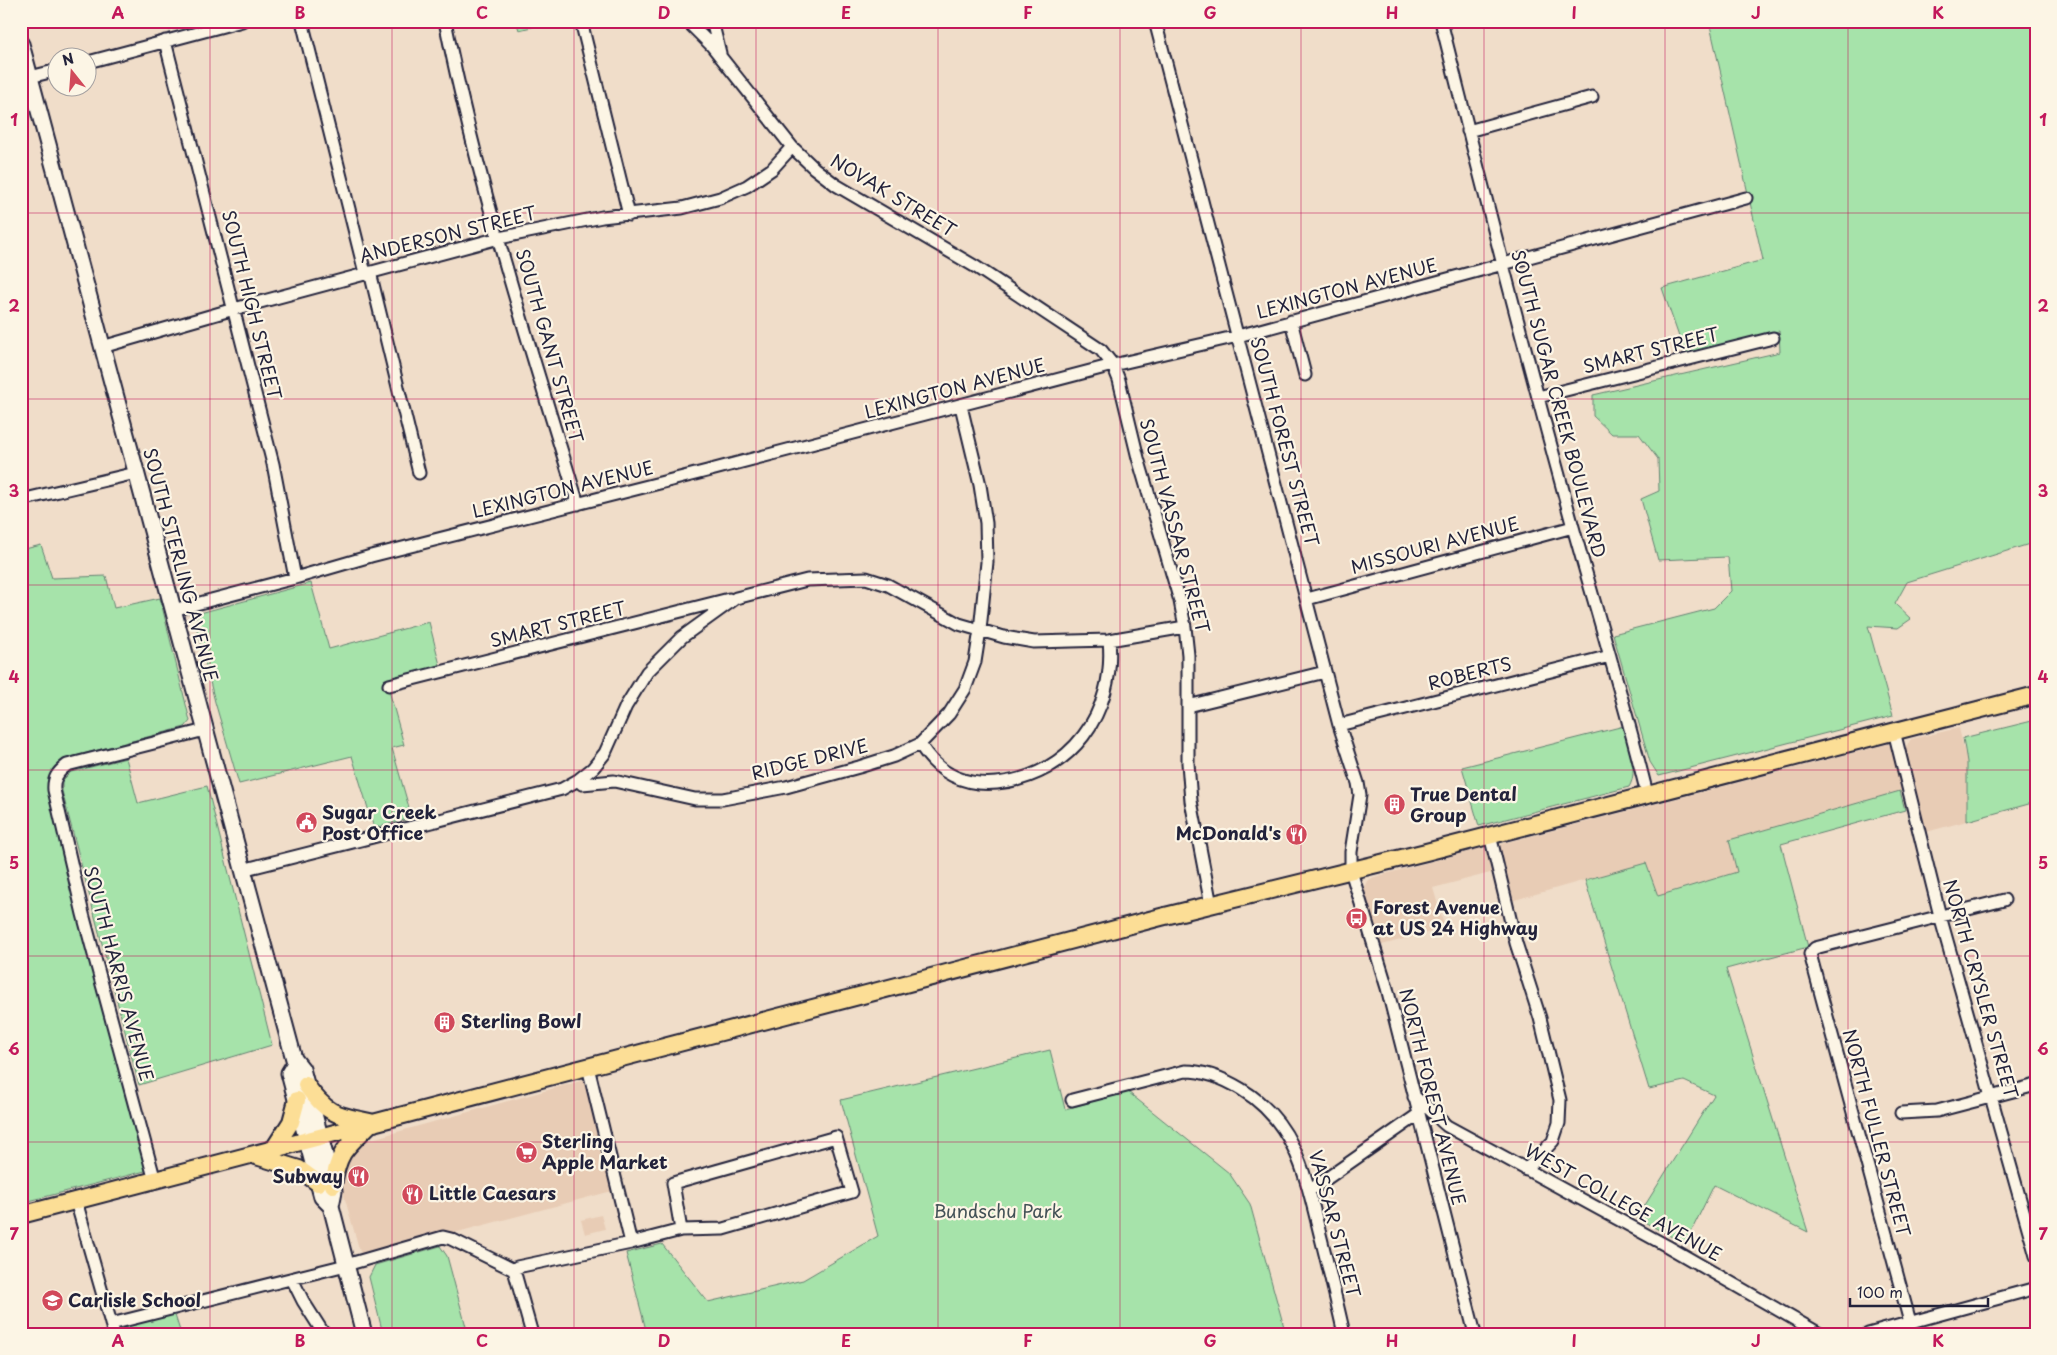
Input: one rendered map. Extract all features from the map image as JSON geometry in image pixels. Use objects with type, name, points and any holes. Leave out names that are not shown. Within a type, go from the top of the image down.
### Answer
[{"type":"main road","name":"SOUTH STERLING AVENUE","points":[[21,44],[26,78],[102,347],[242,870],[296,1063],[302,1069],[314,1139],[326,1184],[334,1191],[332,1206],[364,1334]]},
{"type":"main road","points":[[21,1215],[1211,906],[2036,695]]},
{"type":"main road","name":"SOUTH STERLING AVENUE","points":[[296,1063],[290,1073],[297,1100],[314,1139]]},
{"type":"main road","points":[[306,1085],[326,1109],[373,1124]]},
{"type":"main road","points":[[272,1150],[291,1122],[297,1100]]},
{"type":"main road","points":[[254,1155],[299,1169],[326,1184],[341,1155],[373,1124]]},
{"type":"street","points":[[98,59],[242,21]]},
{"type":"street","points":[[302,21],[419,472]]},
{"type":"street","name":"SOUTH GANT STREET","points":[[445,21],[458,87],[523,326],[578,504]]},
{"type":"street","points":[[582,21],[629,215]]},
{"type":"street","name":"NOVAK STREET","points":[[687,21],[721,56],[792,147],[814,168],[836,185],[976,267],[1101,350],[1113,365]]},
{"type":"street","points":[[712,21],[721,56]]},
{"type":"street","name":"SOUTH FOREST STREET","points":[[1155,21],[1339,725],[1358,783]]},
{"type":"street","name":"SOUTH SUGAR CREEK BOULEVARD","points":[[1440,21],[1502,266],[1573,527],[1633,737],[1647,794]]},
{"type":"street","name":"SOUTH HIGH STREET","points":[[165,41],[273,464],[295,578]]},
{"type":"street","points":[[26,78],[48,72]]},
{"type":"street","points":[[1468,131],[1592,97]]},
{"type":"street","name":"ANDERSON STREET","points":[[102,347],[234,309],[499,238],[602,217],[682,208],[720,198],[747,186],[772,169],[792,147]]},
{"type":"street","name":"LEXINGTON AVENUE","points":[[173,610],[371,556],[961,406],[1113,365],[1238,336],[1502,266],[1746,198]]},
{"type":"street","points":[[1291,321],[1305,375]]},
{"type":"street","name":"SMART STREET","points":[[1538,397],[1773,338]]},
{"type":"street","name":"SOUTH VASSAR STREET","points":[[1113,365],[1119,380],[1138,458],[1186,627],[1188,655],[1188,764],[1191,801],[1211,906]]},
{"type":"street","name":"RIDGE DRIVE","points":[[578,780],[582,784],[614,781],[695,799],[723,800],[786,787],[859,767],[894,756],[920,744],[949,714],[965,689],[975,662],[980,630],[986,562],[986,524],[980,485],[961,406]]},
{"type":"street","points":[[21,500],[136,473]]},
{"type":"street","name":"MISSOURI AVENUE","points":[[1307,599],[1573,527]]},
{"type":"street","name":"SMART STREET","points":[[389,685],[807,580],[866,578],[888,585],[959,624],[1034,642],[1109,640],[1186,627]]},
{"type":"street","points":[[242,870],[562,789],[578,780],[593,768],[605,753],[626,706],[647,672],[682,637],[736,598]]},
{"type":"street","points":[[920,744],[926,754],[939,767],[968,782],[985,784],[1009,782],[1032,776],[1049,768],[1076,746],[1098,711],[1109,680],[1109,640]]},
{"type":"street","name":"ROBERTS","points":[[1339,725],[1610,656]]},
{"type":"street","points":[[1188,706],[1325,672]]},
{"type":"street","name":"SOUTH HARRIS AVENUE","points":[[155,1181],[83,914],[54,790],[54,782],[58,772],[68,765],[205,730]]},
{"type":"street","name":"NORTH CRYSLER STREET","points":[[1894,731],[1940,916],[2036,1256]]},
{"type":"street","name":"NORTH FOREST AVENUE","points":[[1358,783],[1360,799],[1351,852],[1351,871],[1387,988],[1474,1334]]},
{"type":"street","points":[[1490,835],[1516,943],[1540,1018],[1560,1100],[1559,1123],[1553,1141],[1526,1170]]},
{"type":"street","points":[[1940,916],[2004,900]]},
{"type":"street","name":"NORTH FULLER STREET","points":[[1910,1322],[1810,954],[1815,948],[1940,916]]},
{"type":"street","points":[[588,1067],[631,1243]]},
{"type":"street","name":"VASSAR STREET","points":[[1072,1100],[1185,1071],[1211,1073],[1252,1096],[1277,1119],[1297,1152],[1309,1191],[1344,1334]]},
{"type":"street","points":[[1901,1113],[1937,1111],[2036,1085]]},
{"type":"street","name":"WEST COLLEGE AVENUE","points":[[1414,1097],[1421,1101],[1431,1113],[1447,1126],[1667,1246],[1820,1334]]},
{"type":"street","points":[[1309,1191],[1419,1114]]},
{"type":"street","points":[[514,1270],[517,1267],[631,1243],[681,1230],[723,1228],[852,1192],[836,1137],[673,1183],[681,1230]]},
{"type":"street","points":[[76,1201],[112,1329],[346,1266],[443,1237],[451,1239],[514,1270],[532,1334]]},
{"type":"street","points":[[292,1279],[303,1301],[324,1334]]},
{"type":"street","points":[[1868,1334],[2036,1288]]},
{"type":"shaded area","points":[[1959,728],[1967,762],[1967,821],[1926,832],[1905,748],[1911,739]]},
{"type":"shaded area","points":[[1888,744],[1893,749],[1905,790],[1729,840],[1738,872],[1657,896],[1646,863],[1511,901],[1499,848],[1504,843]]},
{"type":"shaded area","points":[[1482,848],[1488,850],[1494,872],[1433,888],[1445,928],[1378,946],[1364,899],[1364,887],[1367,881],[1374,877]]},
{"type":"shaded area","points":[[584,1081],[589,1086],[612,1191],[371,1255],[360,1252],[339,1178],[339,1170],[361,1142]]},
{"type":"shaded area","points":[[601,1215],[605,1229],[585,1234],[581,1220]]},
{"type":"green space","points":[[516,21],[557,21],[519,30]]},
{"type":"green space","points":[[1709,21],[2036,21],[2036,542],[1907,582],[1895,604],[1911,619],[1898,628],[1868,626],[1893,716],[1659,776],[1650,762],[1613,634],[1714,608],[1731,591],[1728,557],[1658,560],[1641,499],[1659,491],[1658,459],[1639,434],[1612,434],[1593,416],[1593,395],[1780,352],[1779,331],[1685,354],[1662,288],[1763,260]]},
{"type":"green space","points":[[21,538],[25,549],[41,545],[52,578],[106,576],[114,608],[160,598],[190,721],[185,727],[64,759],[52,772],[48,787],[146,1162],[145,1171],[21,1203]]},
{"type":"green space","points":[[311,583],[329,649],[429,622],[440,665],[401,676],[390,694],[404,745],[392,748],[412,818],[374,828],[352,756],[239,784],[215,702],[195,621],[200,613]]},
{"type":"green space","points":[[2036,720],[2036,802],[1967,821],[1967,762],[1963,738]]},
{"type":"green space","points":[[1624,726],[1633,765],[1632,781],[1629,787],[1479,826],[1462,767]]},
{"type":"green space","points":[[126,758],[138,803],[207,786],[272,1045],[139,1085],[62,791],[62,781],[71,772]]},
{"type":"green space","points":[[1900,791],[1905,810],[1781,844],[1808,947],[1726,969],[1808,1232],[1714,1185],[1685,1244],[1637,1218],[1714,1095],[1684,1081],[1649,1089],[1585,880],[1646,863],[1658,896],[1737,872],[1729,840]]},
{"type":"green space","name":"Bundschu Park","points":[[1050,1050],[1065,1109],[1128,1092],[1229,1173],[1250,1204],[1284,1327],[1258,1334],[633,1334],[646,1330],[626,1253],[662,1244],[708,1302],[803,1280],[878,1236],[841,1100]]},
{"type":"green space","points":[[440,1246],[447,1256],[468,1334],[383,1334],[369,1277],[375,1265]]},
{"type":"green space","points":[[173,1309],[181,1334],[114,1334],[111,1324]]},
{"type":"place","name":"True Dental Group","points":[[1394,805]]},
{"type":"place","name":"Sugar Creek Post Office","points":[[306,823]]},
{"type":"place","name":"McDonald's","points":[[1297,834]]},
{"type":"place","name":"Forest Avenue at US 24 Highway","points":[[1357,918]]},
{"type":"place","name":"Sterling Bowl","points":[[445,1022]]},
{"type":"place","name":"Sterling Apple Market","points":[[526,1152]]},
{"type":"place","name":"Subway","points":[[359,1177]]},
{"type":"place","name":"Little Caesars","points":[[413,1194]]},
{"type":"place","name":"Carlisle School","points":[[52,1301]]}]
